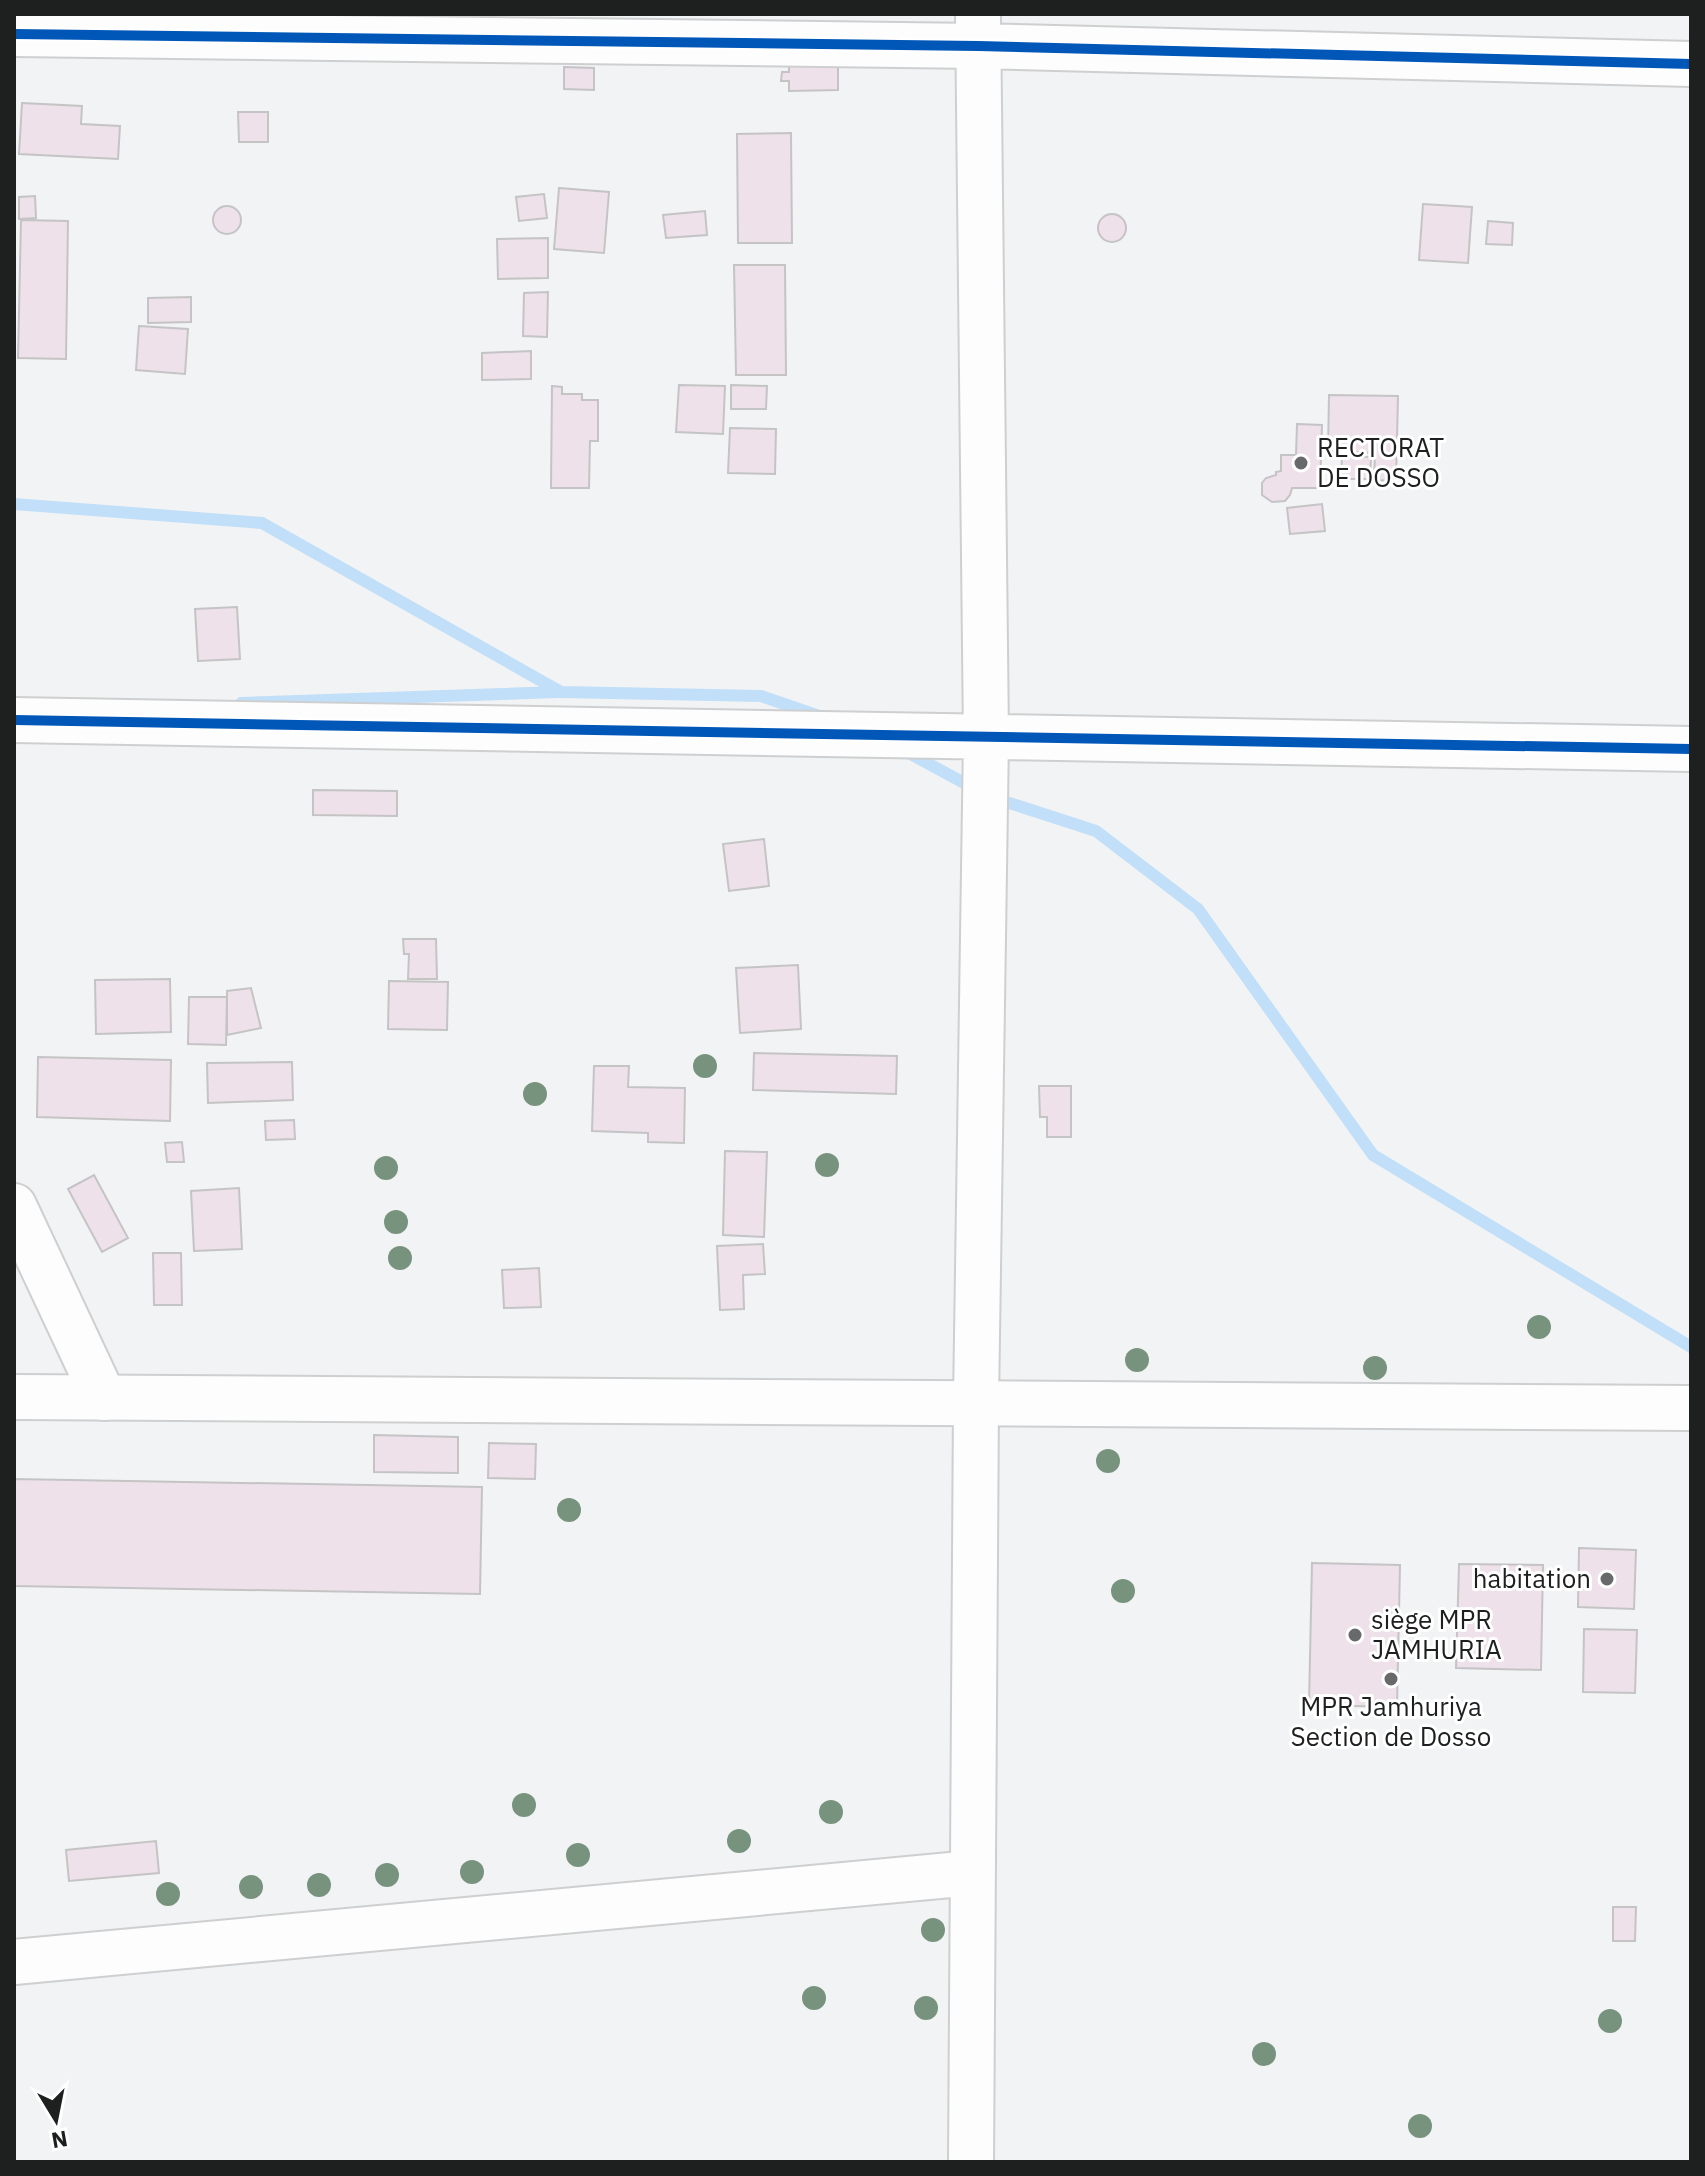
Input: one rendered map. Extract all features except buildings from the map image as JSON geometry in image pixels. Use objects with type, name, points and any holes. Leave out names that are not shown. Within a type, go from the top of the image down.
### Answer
[{"type":"main road","points":[[971,2162],[976,1403],[986,737],[978,30]]},
{"type":"main road","points":[[14,34],[978,30],[1691,64]]},
{"type":"main road","points":[[14,720],[1691,749]]},
{"type":"main road","points":[[14,1206],[104,1398]]},
{"type":"main road","points":[[14,1397],[1691,1408]]},
{"type":"main road","points":[[14,1962],[972,1873]]},
{"type":"waterway","points":[[14,504],[262,523],[561,692],[761,696],[822,717]]},
{"type":"waterway","points":[[241,703],[559,692]]},
{"type":"waterway","points":[[905,751],[977,790]]},
{"type":"waterway","points":[[994,798],[1096,831],[1198,909],[1373,1155],[1691,1347]]},
{"type":"cycle path","points":[[14,34],[978,46],[1691,64]]},
{"type":"cycle path","points":[[14,720],[1691,749]]},
{"type":"place","name":"RECTORAT DE DOSSO","points":[[1301,463]]},
{"type":"place","name":"habitation","points":[[1607,1579]]},
{"type":"place","name":"siège MPR JAMHURIA","points":[[1355,1635]]},
{"type":"place","name":"MPR Jamhuriya Section de Dosso","points":[[1391,1679]]}]
